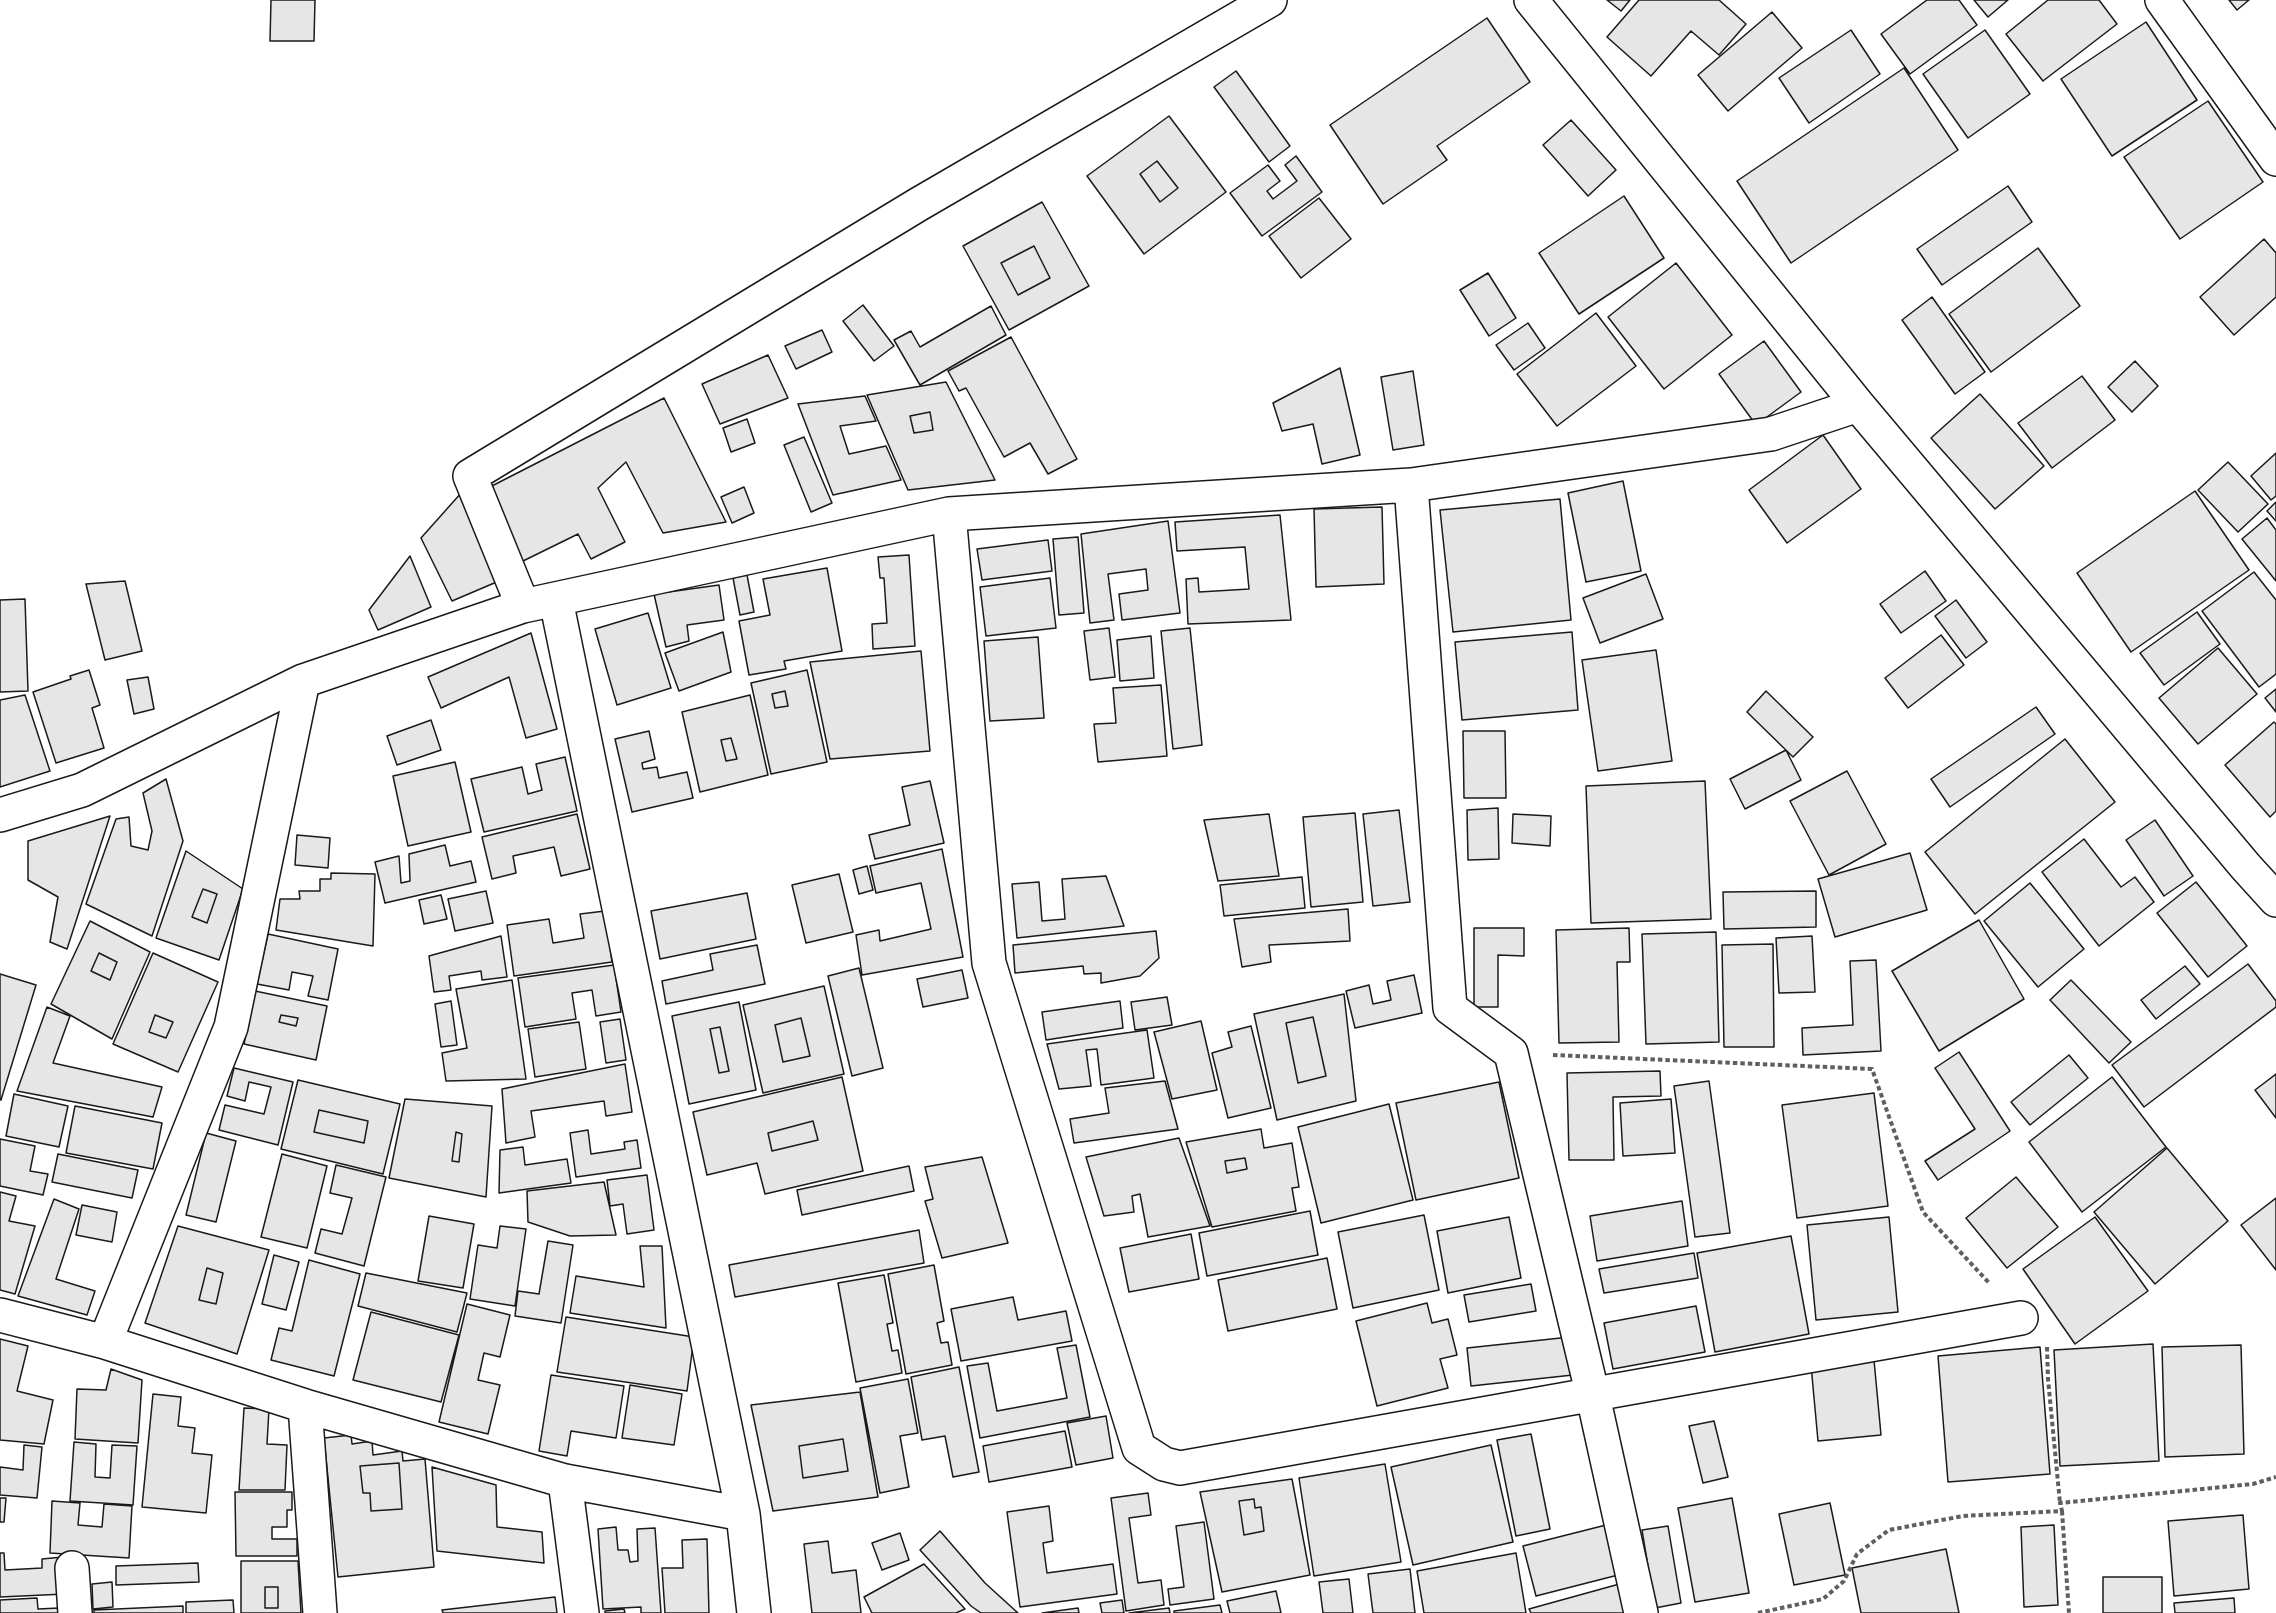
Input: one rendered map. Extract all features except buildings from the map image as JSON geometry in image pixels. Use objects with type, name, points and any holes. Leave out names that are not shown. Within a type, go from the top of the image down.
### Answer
[{"type":"street","points":[[523,606],[470,476],[919,204],[1270,0]]},
{"type":"street","points":[[1531,0],[1858,405],[2230,849],[2276,900]]},
{"type":"street","points":[[2162,0],[2276,159]]},
{"type":"street","points":[[0,814],[82,790],[303,681],[523,606],[949,514],[1411,485],[1771,434],[1858,405]]},
{"type":"street","points":[[1411,485],[1450,1008],[1511,1053],[1593,1396],[1641,1613]]},
{"type":"street","points":[[949,514],[989,963],[1139,1448],[1164,1464],[1180,1468],[2021,1318]]},
{"type":"street","points":[[556,600],[743,1514],[754,1613]]},
{"type":"street","points":[[105,1342],[231,1027],[303,681]]},
{"type":"street","points":[[0,1315],[105,1342],[305,1406],[565,1481],[743,1514]]},
{"type":"street","points":[[305,1406],[320,1613]]},
{"type":"street","points":[[565,1481],[582,1613]]},
{"type":"street","points":[[72,1568],[75,1613]]},
{"type":"path","points":[[1511,1053],[1872,1069],[1923,1212],[2048,1348],[2048,1379],[2062,1512],[2069,1613]]},
{"type":"path","points":[[2060,1503],[2253,1484],[2276,1477]]},
{"type":"path","points":[[1758,1613],[1823,1599],[1844,1581],[1857,1554],[1889,1530],[1963,1516],[2062,1512]]}]
